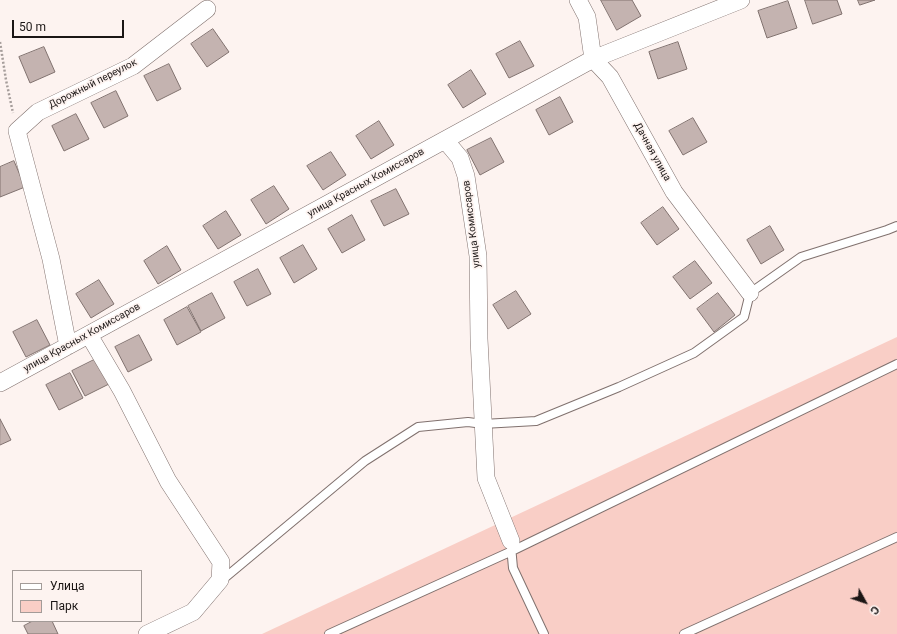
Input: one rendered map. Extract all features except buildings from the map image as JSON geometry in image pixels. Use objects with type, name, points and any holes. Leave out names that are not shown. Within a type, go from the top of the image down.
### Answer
[{"type":"street","points":[[578,0],[587,17],[593,59]]},
{"type":"street","name":"улица Красных Комиссаров","points":[[0,383],[593,59],[741,0]]},
{"type":"street","name":"Дорожный переулок","points":[[17,131],[38,112],[133,66],[207,9]]},
{"type":"street","name":"Дачная улица","points":[[593,59],[610,77],[674,192],[750,293]]},
{"type":"street","points":[[17,131],[51,259],[68,346]]},
{"type":"street","name":"улица Комиссаров","points":[[446,140],[460,158],[468,183],[478,256],[479,339],[486,478],[511,546]]},
{"type":"street","points":[[89,335],[122,391],[168,481],[221,562],[220,580],[193,612],[146,634]]},
{"type":"lane","points":[[212,590],[365,461],[418,427],[468,422],[483,424],[536,421],[619,387],[694,353],[744,317],[750,293],[801,257],[897,226]]},
{"type":"lane","points":[[329,634],[511,546],[897,364]]},
{"type":"lane","points":[[684,634],[897,537]]},
{"type":"lane","points":[[511,546],[513,568],[544,634]]},
{"type":"path","points":[[0,42],[6,80],[17,131]]},
{"type":"green space","points":[[897,337],[897,634],[262,634]]}]
